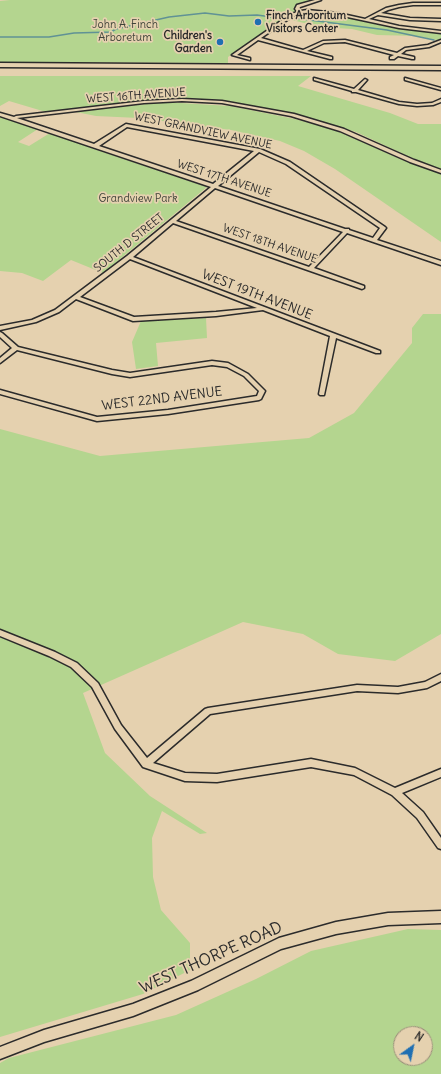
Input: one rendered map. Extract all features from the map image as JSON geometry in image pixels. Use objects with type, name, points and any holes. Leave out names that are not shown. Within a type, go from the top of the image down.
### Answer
[{"type":"highway","points":[[0,65],[441,68]]},
{"type":"highway","points":[[0,72],[441,72]]},
{"type":"street","points":[[300,12],[297,9],[298,6],[319,0]]},
{"type":"street","points":[[365,20],[387,9],[413,4],[441,4]]},
{"type":"street","points":[[248,59],[234,55],[300,12],[316,11],[399,27],[441,32]]},
{"type":"street","points":[[377,14],[410,19],[441,20]]},
{"type":"street","points":[[258,39],[330,58]]},
{"type":"street","points":[[303,51],[316,44],[332,40],[358,43],[412,58]]},
{"type":"street","points":[[392,58],[405,49],[439,44],[441,41]]},
{"type":"street","points":[[316,79],[399,103],[417,105],[433,104],[441,100]]},
{"type":"street","points":[[407,79],[441,89]]},
{"type":"street","points":[[354,91],[365,80]]},
{"type":"street","name":"WEST 16TH AVENUE","points":[[14,118],[144,102],[182,100],[222,102],[292,115],[342,130],[441,172]]},
{"type":"street","name":"WEST 17TH AVENUE","points":[[0,114],[441,263]]},
{"type":"street","name":"WEST GRANDVIEW AVENUE","points":[[95,146],[126,125],[258,150],[288,163],[383,228],[374,240]]},
{"type":"street","name":"SOUTH D STREET","points":[[0,328],[34,321],[47,316],[76,297],[129,257],[258,150]]},
{"type":"street","name":"WEST 18TH AVENUE","points":[[172,221],[362,287]]},
{"type":"street","points":[[310,269],[347,230]]},
{"type":"street","name":"WEST 19TH AVENUE","points":[[129,257],[378,352]]},
{"type":"street","points":[[76,297],[133,319],[216,314],[263,309]]},
{"type":"street","points":[[0,334],[16,348],[0,361]]},
{"type":"street","points":[[322,394],[333,336]]},
{"type":"street","name":"WEST 22ND AVENUE","points":[[0,392],[97,419],[168,412],[259,398],[262,391],[246,374],[228,365],[212,363],[130,375],[112,372],[16,348]]},
{"type":"street","points":[[0,633],[52,654],[74,665],[95,685],[118,727],[146,764],[185,777],[217,778],[311,762],[355,772],[395,792],[420,815],[441,845]]},
{"type":"street","points":[[146,764],[208,711],[357,688],[398,690],[427,685],[441,677]]},
{"type":"street","points":[[395,792],[441,773]]},
{"type":"street","name":"WEST THORPE ROAD","points":[[0,1053],[44,1036],[147,1005],[194,986],[279,944],[336,928],[388,918],[441,917]]},
{"type":"green space","name":"John A. Finch Arboretum","points":[[313,0],[293,8],[303,13],[330,14],[383,26],[441,33],[441,41],[418,36],[377,35],[352,29],[320,27],[284,18],[228,57],[228,63],[0,62],[0,1]]},
{"type":"green space","points":[[0,76],[311,76],[298,86],[390,113],[418,124],[441,124],[441,169],[414,159],[356,132],[292,113],[238,103],[200,99],[147,100],[46,112],[9,101],[0,106]]},
{"type":"green space","points":[[164,102],[230,106],[295,119],[335,130],[398,158],[441,174],[441,242],[335,169],[304,151],[280,141],[231,130],[139,118],[96,116],[76,112]]},
{"type":"green space","name":"Grandview Park","points":[[0,116],[38,129],[18,142],[29,146],[50,133],[66,139],[69,137],[91,148],[207,187],[103,273],[71,260],[43,281],[22,273],[0,271]]},
{"type":"green space","points":[[423,314],[441,314],[441,634],[395,661],[338,654],[303,634],[243,622],[83,693],[105,753],[150,796],[207,833],[200,834],[162,811],[152,838],[153,877],[161,910],[190,943],[190,970],[143,994],[0,1037],[0,429],[100,456],[309,438],[354,413],[412,343],[412,328]]},
{"type":"green space","points":[[206,318],[207,338],[156,343],[158,366],[136,369],[132,342],[141,321]]},
{"type":"green space","points":[[408,929],[441,930],[441,1074],[0,1074],[0,1063],[9,1058],[176,1015],[256,979],[311,951]]},
{"type":"waterway","points":[[0,37],[49,37],[74,33],[111,32],[116,29],[169,17],[205,13],[229,16],[257,15],[279,18]]},
{"type":"waterway","points":[[294,18],[387,30],[434,40]]},
{"type":"place","name":"Finch Arboritum Visitors Center","points":[[258,22]]},
{"type":"place","name":"Children's Garden","points":[[220,42]]}]
